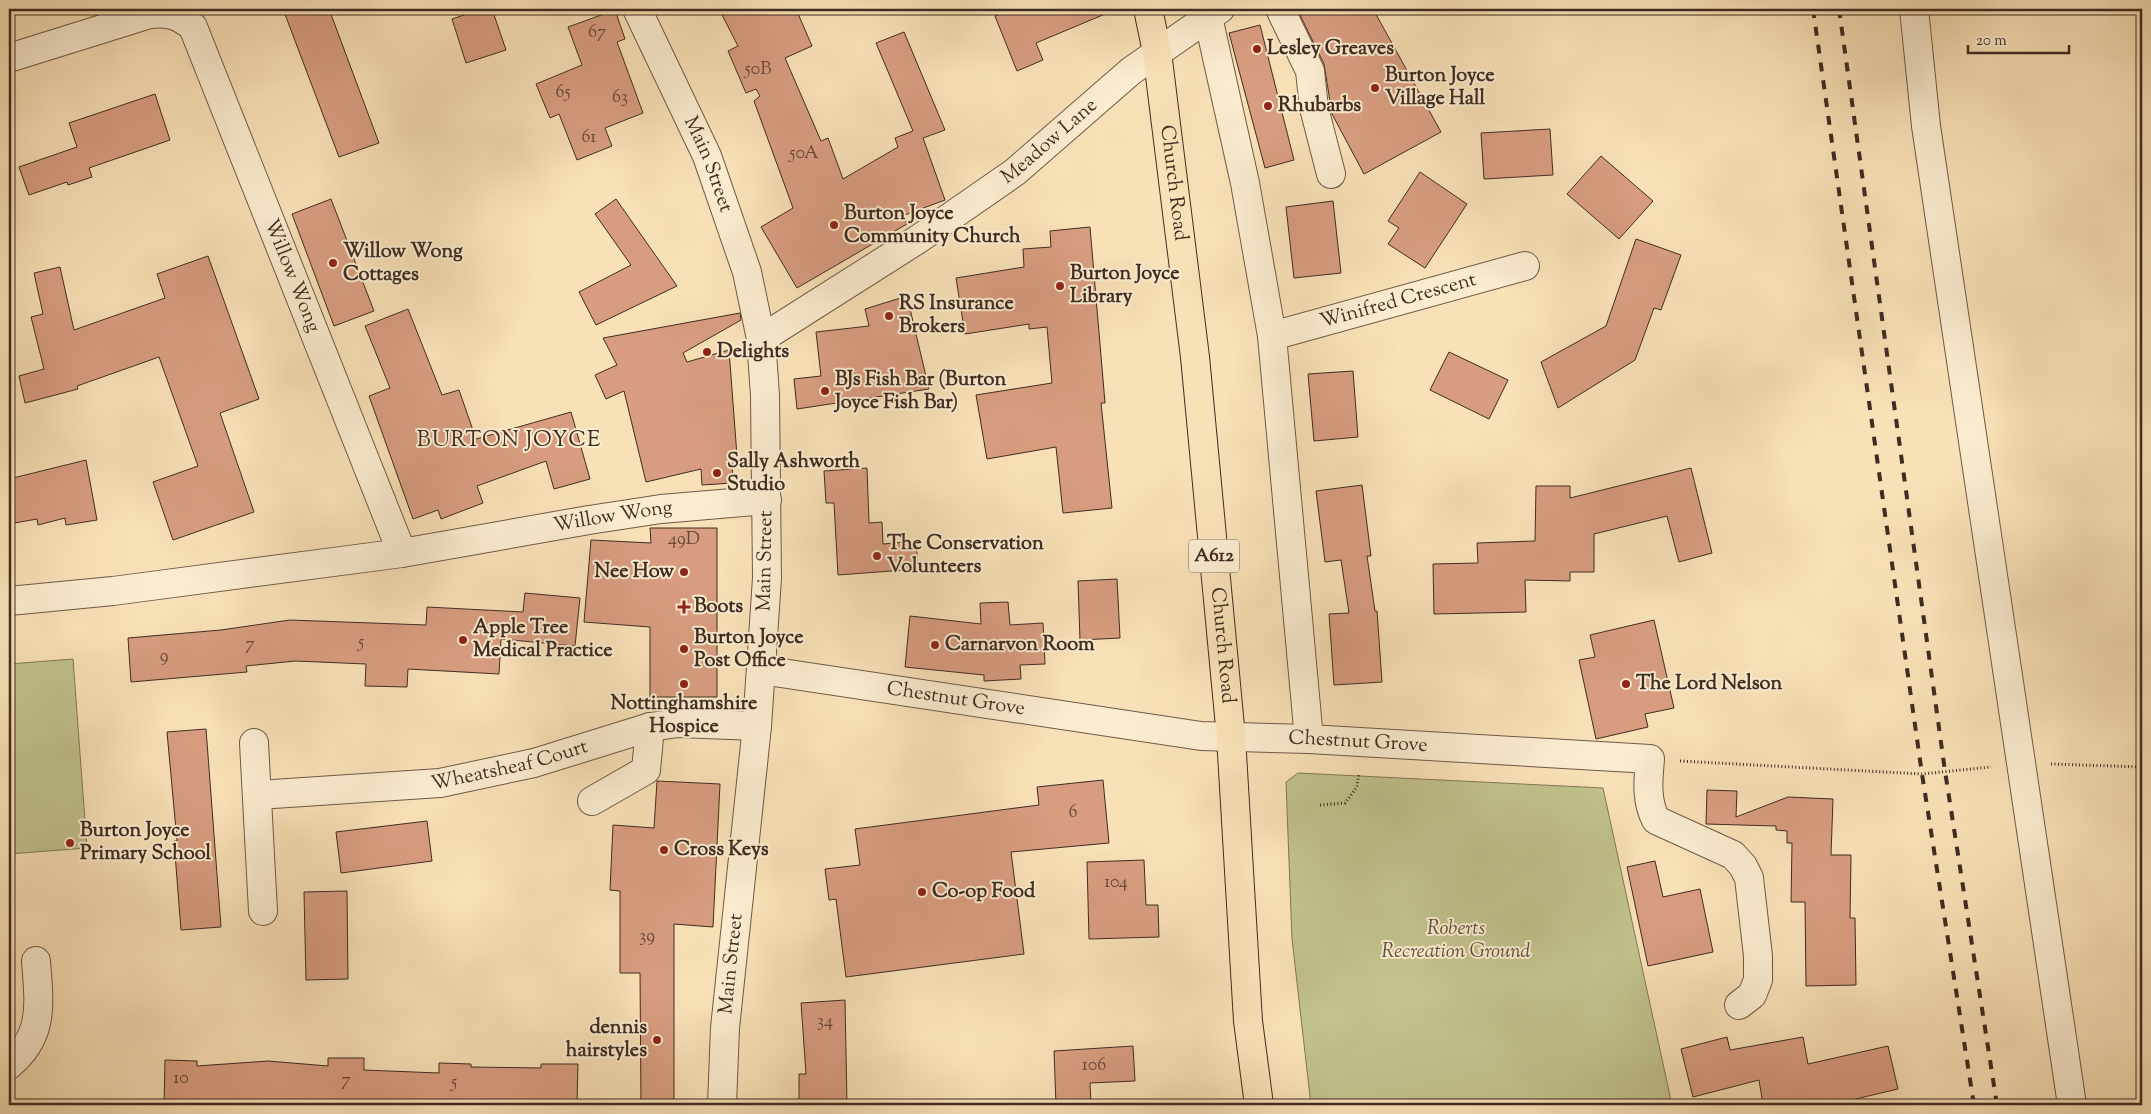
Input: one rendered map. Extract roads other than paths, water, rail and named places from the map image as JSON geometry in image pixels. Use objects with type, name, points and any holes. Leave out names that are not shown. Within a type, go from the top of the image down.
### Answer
[{"type":"main road","name":"Church Road","points":[[1148,9],[1157,52],[1195,356],[1231,737],[1248,1021],[1258,1105]]},
{"type":"street","name":"Main Street","points":[[637,9],[707,156],[747,272],[761,339],[765,395],[767,578],[757,726],[725,1028],[722,1105]]},
{"type":"street","points":[[1280,9],[1310,71],[1314,108],[1330,174]]},
{"type":"street","points":[[1914,9],[1926,126],[2072,1105]]},
{"type":"street","name":"Willow Wong","points":[[9,58],[150,14],[166,13],[183,18],[193,27],[402,554]]},
{"type":"street","name":"Meadow Lane","points":[[761,339],[917,240],[1015,172],[1132,71],[1214,13]]},
{"type":"street","points":[[1214,13],[1272,336],[1309,739]]},
{"type":"street","name":"Winifred Crescent","points":[[1272,336],[1525,266]]},
{"type":"street","name":"Willow Wong","points":[[9,601],[112,591],[402,554],[661,509],[767,500]]},
{"type":"street","name":"Chestnut Grove","points":[[762,670],[1201,736],[1309,739],[1650,759],[1648,788],[1650,808],[1656,820],[1733,855],[1743,866],[1748,878],[1758,956],[1758,980],[1752,995],[1739,1005]]},
{"type":"street","name":"Wheatsheaf Court","points":[[258,795],[440,783],[534,763],[650,727],[678,723],[757,726]]},
{"type":"street","points":[[592,801],[646,770],[650,727]]},
{"type":"street","points":[[254,742],[263,911]]},
{"type":"street","points":[[9,1065],[36,1030],[39,1000],[36,961]]},
{"type":"railway","points":[[1813,9],[1922,774],[1974,1105]]},
{"type":"railway","points":[[1839,9],[1945,771],[1997,1105]]},
{"type":"place","name":"Lesley Greaves","points":[[1257,49]]},
{"type":"place","name":"Burton Joyce Village Hall","points":[[1375,88]]},
{"type":"place","name":"Rhubarbs","points":[[1268,106]]},
{"type":"place","name":"Burton Joyce Community Church","points":[[834,225]]},
{"type":"place","name":"Willow Wong Cottages","points":[[333,263]]},
{"type":"place","name":"Burton Joyce Library","points":[[1060,286]]},
{"type":"place","name":"RS Insurance Brokers","points":[[889,316]]},
{"type":"place","name":"Delights","points":[[707,352]]},
{"type":"place","name":"BJs Fish Bar (Burton Joyce Fish Bar)","points":[[825,391]]},
{"type":"place","name":"Sally Ashworth Studio","points":[[717,473]]},
{"type":"place","name":"The Conservation Volunteers","points":[[877,556]]},
{"type":"place","name":"Nee How","points":[[684,572]]},
{"type":"place","name":"Boots","points":[[684,607]]},
{"type":"place","name":"Apple Tree Medical Practice","points":[[463,640]]},
{"type":"place","name":"Carnarvon Room","points":[[935,645]]},
{"type":"place","name":"Burton Joyce Post Office","points":[[684,649]]},
{"type":"place","name":"Nottinghamshire Hospice","points":[[684,684]]},
{"type":"place","name":"The Lord Nelson","points":[[1626,684]]},
{"type":"place","name":"Burton Joyce Primary School","points":[[70,843]]},
{"type":"place","name":"Cross Keys","points":[[664,850]]},
{"type":"place","name":"Co-op Food","points":[[922,892]]},
{"type":"place","name":"dennis hairstyles","points":[[657,1040]]},
{"type":"district","name":"BURTON JOYCE","points":[[509,441]]},
{"type":"park label","name":"Roberts Recreation Ground","points":[[1456,940]]}]
